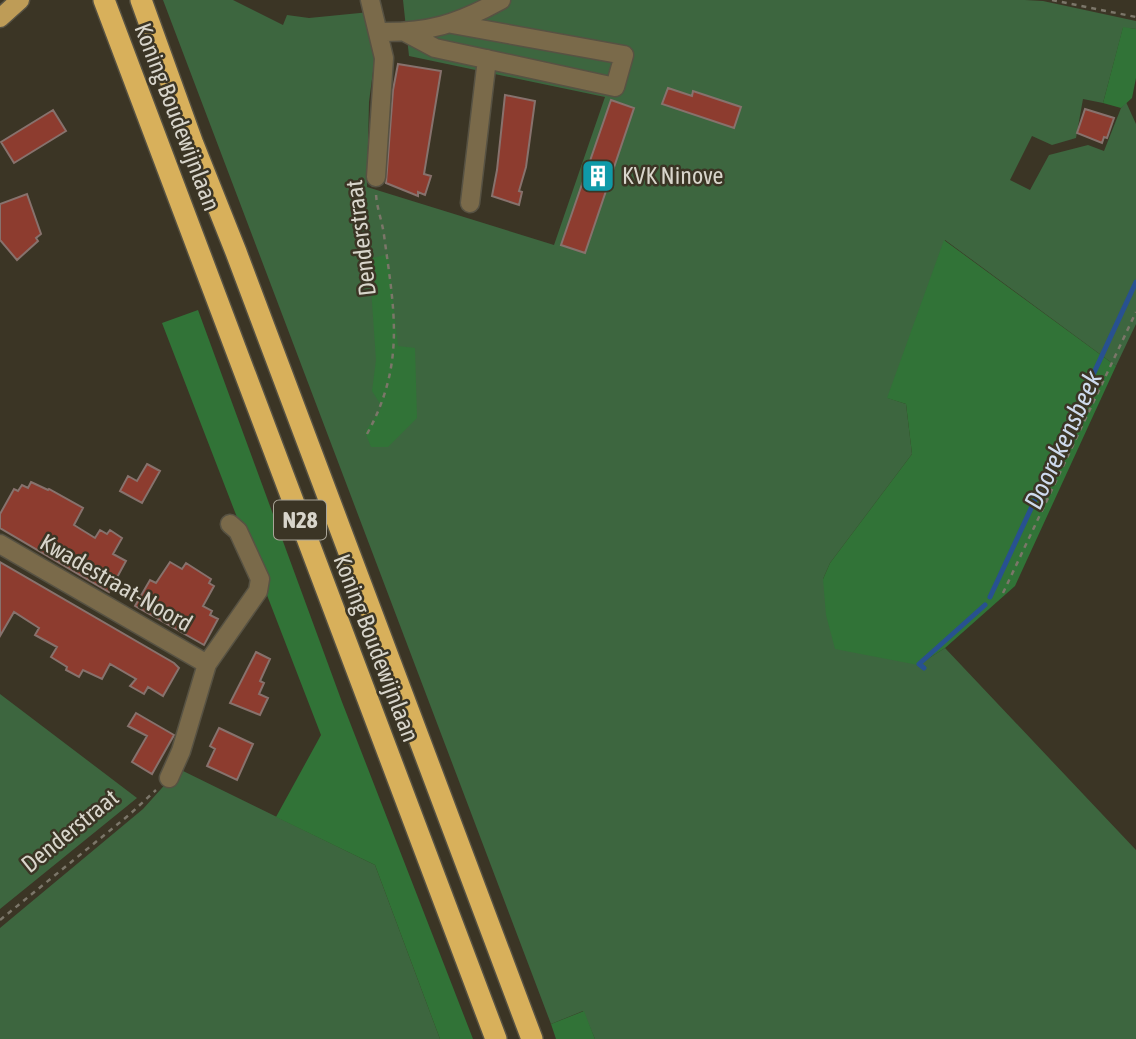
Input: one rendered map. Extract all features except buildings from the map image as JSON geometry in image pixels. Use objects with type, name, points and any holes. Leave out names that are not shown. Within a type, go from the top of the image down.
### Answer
[{"type":"highway","name":"Koning Boudewijnlaan","points":[[104,0],[496,1039]]},
{"type":"highway","name":"Koning Boudewijnlaan","points":[[141,0],[532,1039]]},
{"type":"main road","points":[[0,18],[20,0]]},
{"type":"street","name":"Denderstraat","points":[[370,0],[384,58],[376,177]]},
{"type":"street","points":[[379,32],[405,33],[453,24],[501,0]]},
{"type":"street","points":[[405,33],[435,48],[615,87],[624,55],[453,24]]},
{"type":"street","points":[[470,203],[487,59]]},
{"type":"street","name":"Kwadestraat-Noord","points":[[169,778],[181,751],[207,664],[258,591],[260,579],[238,531],[230,524]]},
{"type":"street","name":"Kwadestraat-Noord","points":[[0,544],[207,664]]},
{"type":"path","points":[[1052,0],[1136,17]]},
{"type":"path","name":"Denderstraat","points":[[367,434],[382,407],[393,360],[395,319],[375,197],[376,177]]},
{"type":"path","points":[[1003,593],[1136,312]]},
{"type":"path","name":"Denderstraat","points":[[0,920],[129,815],[169,778]]},
{"type":"green space","points":[[163,0],[233,0],[283,25],[287,15],[309,18],[370,12],[375,56],[369,102],[367,187],[554,245],[605,97],[409,56],[403,0],[1025,0],[1043,1],[1136,21],[1136,29],[1123,28],[1103,103],[1083,99],[1076,138],[1052,145],[1032,136],[1010,180],[1030,190],[1049,155],[1088,145],[1104,151],[1121,108],[1126,102],[1136,124],[1136,324],[1116,366],[945,240],[888,398],[906,404],[912,454],[830,563],[823,579],[918,665],[945,648],[1136,850],[1136,1039],[595,1039],[583,1011],[551,1024]]},
{"type":"green space","points":[[1123,27],[1136,29],[1136,78],[1132,98],[1121,108],[1103,103]]},
{"type":"green space","points":[[944,240],[1116,366],[1015,586],[945,648],[918,665],[835,649],[826,615],[823,579],[830,563],[912,454],[906,404],[887,398]]},
{"type":"green space","points":[[388,254],[398,346],[415,348],[417,418],[388,447],[371,447],[365,432],[382,407],[372,391],[376,360],[369,259]]},
{"type":"green space","points":[[198,310],[342,702],[473,1039],[440,1039],[375,865],[276,817],[321,735],[162,323]]},
{"type":"green space","points":[[0,694],[137,798],[0,909]]},
{"type":"green space","points":[[179,769],[375,865],[440,1039],[0,1039],[0,928],[143,809]]},
{"type":"green space","points":[[584,1011],[595,1039],[556,1039],[551,1024]]},
{"type":"waterway","name":"Doorekensbeek","points":[[990,597],[1136,282]]},
{"type":"waterway","name":"Doorekensbeek","points":[[924,668],[919,664],[985,605]]},
{"type":"place","name":"KVK Ninove","points":[[598,176]]}]
